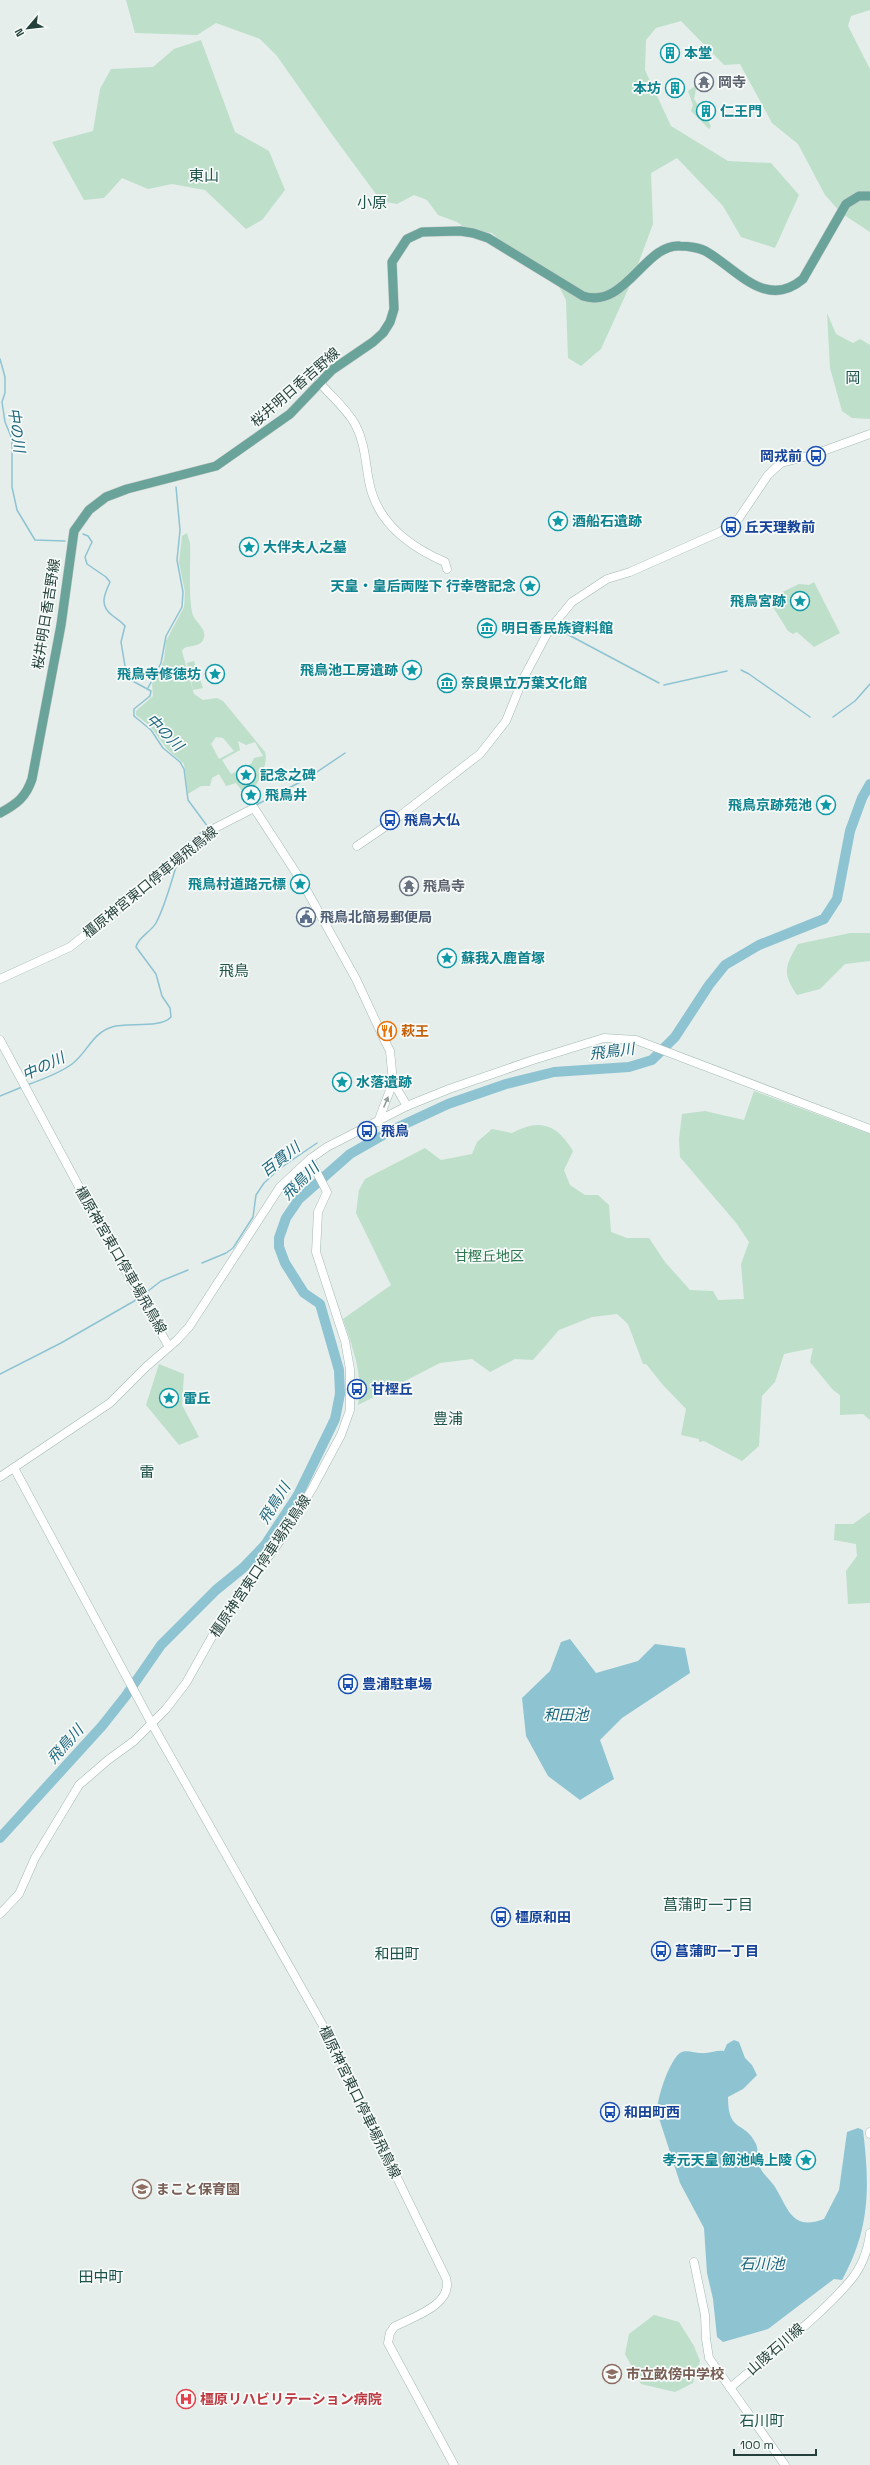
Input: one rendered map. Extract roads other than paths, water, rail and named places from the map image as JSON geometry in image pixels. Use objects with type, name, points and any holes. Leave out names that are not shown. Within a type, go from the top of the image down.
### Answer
[{"type":"main road","name":"桜井明日香吉野線","points":[[0,813],[19,802],[28,792],[32,779],[61,625],[74,531],[80,520],[106,497],[128,489],[216,466],[290,414],[332,370],[383,333],[390,322],[394,309],[392,262],[407,239],[422,232],[460,231],[473,233],[488,238],[582,296],[593,299],[614,293],[646,264],[669,247],[680,245],[706,251],[747,282],[766,289],[782,291],[792,287],[803,279],[846,204],[859,196],[870,196]]},
{"type":"main road","points":[[319,382],[355,424],[364,449],[373,496],[384,518],[409,543],[445,562],[447,569]]},
{"type":"main road","points":[[357,846],[392,822],[480,754],[506,722],[523,679],[549,630],[572,602],[606,579],[630,572],[720,532],[739,518],[768,475],[781,463],[812,455],[870,434]]},
{"type":"main road","name":"橿原神宮東口停車場飛鳥線","points":[[0,979],[70,947],[178,860],[213,829],[254,808],[298,875],[356,978],[390,1051],[394,1082],[407,1106]]},
{"type":"main road","points":[[168,1347],[189,1327],[236,1252],[285,1182],[310,1159],[327,1147],[407,1106],[526,1062],[604,1038],[636,1040],[870,1129]]},
{"type":"main road","name":"橿原神宮東口停車場飛鳥線","points":[[0,1040],[98,1222],[150,1310],[168,1347],[110,1403],[14,1468],[138,1699],[322,2024],[446,2278],[448,2288],[445,2297],[437,2304],[394,2327],[390,2333],[388,2343],[454,2465]]},
{"type":"main road","points":[[378,1122],[394,1082]]},
{"type":"main road","name":"橿原神宮東口停車場飛鳥線","points":[[152,1724],[186,1683],[218,1626],[282,1538],[332,1454],[350,1410],[350,1369],[344,1341],[316,1252],[318,1212],[327,1192],[310,1159]]},
{"type":"main road","points":[[0,1477],[14,1468]]},
{"type":"main road","points":[[0,1914],[19,1894],[35,1858],[79,1785],[108,1760],[134,1741],[152,1724]]},
{"type":"main road","name":"山陵石川線","points":[[730,2388],[817,2313],[851,2280],[866,2252],[870,2234]]},
{"type":"main road","points":[[694,2262],[705,2315],[706,2339],[709,2358],[762,2429],[785,2465]]},
{"type":"water","name":"和田池","points":[[570,1639],[596,1673],[638,1661],[655,1644],[685,1648],[690,1673],[622,1718],[600,1740],[614,1779],[580,1800],[548,1776],[526,1736],[522,1698],[550,1671],[561,1642]]},
{"type":"water","name":"石川池","points":[[734,2040],[739,2042],[745,2058],[752,2065],[757,2075],[743,2089],[728,2097],[731,2117],[734,2122],[752,2137],[757,2146],[758,2163],[760,2168],[773,2184],[793,2216],[798,2220],[805,2222],[813,2222],[824,2219],[839,2190],[847,2132],[858,2128],[863,2130],[867,2170],[867,2189],[863,2226],[851,2262],[842,2280],[834,2279],[768,2329],[723,2342],[717,2337],[713,2299],[707,2273],[704,2228],[680,2183],[657,2112],[664,2080],[676,2057],[680,2053],[685,2051],[703,2053],[724,2051],[727,2044]]},
{"type":"waterway","name":"中の川","points":[[0,359],[5,377],[5,393],[2,402],[5,422],[12,439],[12,487],[17,510],[35,540],[65,541]]},
{"type":"waterway","points":[[148,688],[161,663],[166,636],[182,607],[183,592],[177,560],[180,530],[176,487]]},
{"type":"waterway","name":"中の川","points":[[83,534],[88,536],[92,542],[85,557],[87,564],[106,577],[110,582],[106,591],[104,604],[109,612],[125,626],[121,642],[127,678],[151,691],[150,696],[134,709],[134,716],[151,730],[163,748],[180,762],[184,769],[188,800],[208,827],[185,845],[181,854]]},
{"type":"waterway","points":[[565,633],[659,683]]},
{"type":"waterway","points":[[741,670],[810,717]]},
{"type":"waterway","points":[[664,685],[727,671]]},
{"type":"waterway","points":[[833,717],[855,701],[870,684]]},
{"type":"waterway","points":[[256,805],[308,778],[345,753]]},
{"type":"waterway","name":"飛鳥川","points":[[0,1838],[102,1726],[125,1697],[161,1645],[216,1590],[243,1568],[265,1545],[298,1495],[335,1419],[340,1394],[339,1370],[320,1304],[304,1293],[285,1263],[279,1247],[279,1238],[286,1218],[299,1199],[350,1154],[392,1130],[448,1104],[506,1084],[554,1072],[629,1067],[652,1060],[675,1037],[709,985],[725,965],[759,945],[824,919],[837,899],[850,831],[862,798],[870,784]]},
{"type":"waterway","name":"中の川","points":[[27,1085],[44,1079],[72,1064],[95,1038],[105,1030],[118,1026],[159,1023],[166,1021],[171,1017],[170,1008],[162,996],[156,974],[136,947],[139,940],[156,923],[165,903],[176,867]]},
{"type":"waterway","name":"中の川","points":[[0,1096],[22,1087]]},
{"type":"waterway","name":"百貫川","points":[[202,1263],[226,1253],[233,1248],[253,1217],[256,1195],[264,1183],[279,1169],[317,1143]]},
{"type":"waterway","name":"百貫川","points":[[148,1291],[161,1281],[188,1270]]},
{"type":"waterway","name":"百貫川","points":[[0,1374],[61,1343],[136,1300]]},
{"type":"place","name":"本堂","points":[[670,53]]},
{"type":"place","name":"岡寺","points":[[704,82]]},
{"type":"place","name":"本坊","points":[[675,88]]},
{"type":"place","name":"仁王門","points":[[706,111]]},
{"type":"place","name":"岡戎前","points":[[816,456]]},
{"type":"place","name":"酒船石遺跡","points":[[558,521]]},
{"type":"place","name":"丘天理教前","points":[[731,527]]},
{"type":"place","name":"大伴夫人之墓","points":[[249,547]]},
{"type":"place","name":"天皇・皇后両陛下 行幸啓記念","points":[[530,586]]},
{"type":"place","name":"飛鳥宮跡","points":[[800,601]]},
{"type":"place","name":"明日香民族資料館","points":[[487,628]]},
{"type":"place","name":"飛鳥池工房遺跡","points":[[412,670]]},
{"type":"place","name":"飛鳥寺修徳坊","points":[[215,674]]},
{"type":"place","name":"奈良県立万葉文化館","points":[[447,683]]},
{"type":"place","name":"記念之碑","points":[[246,775]]},
{"type":"place","name":"飛鳥井","points":[[251,795]]},
{"type":"place","name":"飛鳥京跡苑池","points":[[826,805]]},
{"type":"place","name":"飛鳥大仏","points":[[390,820]]},
{"type":"place","name":"飛鳥村道路元標","points":[[300,884]]},
{"type":"place","name":"飛鳥寺","points":[[409,886]]},
{"type":"place","name":"飛鳥北簡易郵便局","points":[[306,917]]},
{"type":"place","name":"蘇我入鹿首塚","points":[[447,958]]},
{"type":"place","name":"萩王","points":[[387,1031]]},
{"type":"place","name":"水落遺跡","points":[[342,1082]]},
{"type":"place","name":"飛鳥","points":[[367,1131]]},
{"type":"place","name":"甘樫丘","points":[[357,1389]]},
{"type":"place","name":"雷丘","points":[[169,1398]]},
{"type":"place","name":"豊浦駐車場","points":[[348,1684]]},
{"type":"place","name":"橿原和田","points":[[501,1917]]},
{"type":"place","name":"菖蒲町一丁目","points":[[661,1951]]},
{"type":"place","name":"和田町西","points":[[610,2112]]},
{"type":"place","name":"孝元天皇 劔池嶋上陵","points":[[806,2160]]},
{"type":"place","name":"まこと保育園","points":[[142,2189]]},
{"type":"place","name":"市立畝傍中学校","points":[[612,2374]]},
{"type":"place","name":"橿原リハビリテーション病院","points":[[186,2399]]},
{"type":"district","name":"東山","points":[[204,175]]},
{"type":"district","name":"小原","points":[[372,202]]},
{"type":"district","name":"岡","points":[[853,377]]},
{"type":"district","name":"飛鳥","points":[[234,970]]},
{"type":"district","name":"豊浦","points":[[448,1418]]},
{"type":"district","name":"雷","points":[[147,1471]]},
{"type":"district","name":"菖蒲町一丁目","points":[[708,1904]]},
{"type":"district","name":"和田町","points":[[397,1953]]},
{"type":"district","name":"田中町","points":[[101,2276]]},
{"type":"district","name":"石川町","points":[[762,2420]]},
{"type":"park label","name":"甘樫丘地区","points":[[489,1256]]}]
